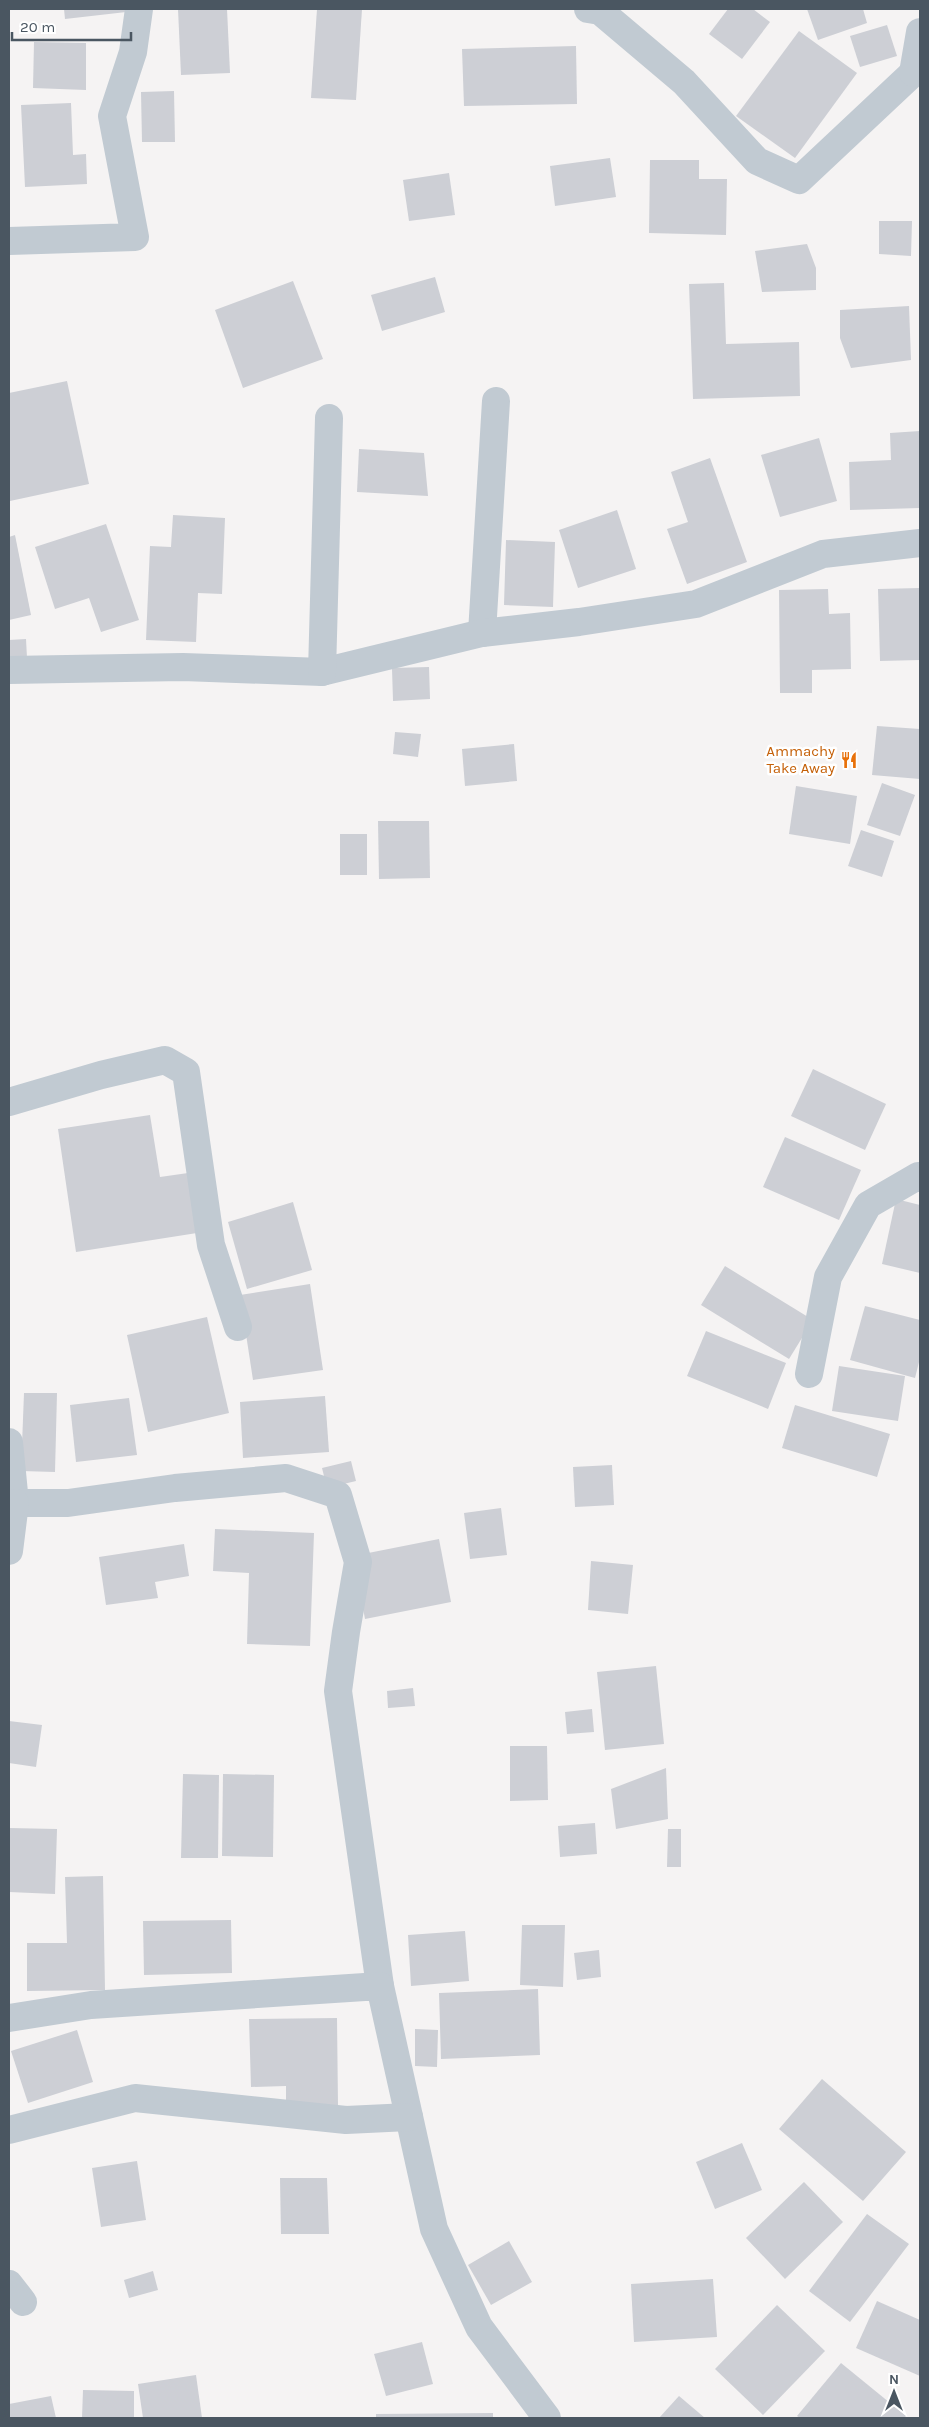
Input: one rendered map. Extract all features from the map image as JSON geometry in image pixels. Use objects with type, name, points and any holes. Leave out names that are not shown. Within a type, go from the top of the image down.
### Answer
[{"type":"street","points":[[9,241],[135,237],[112,116],[133,52],[140,9]]},
{"type":"street","points":[[588,9],[600,11],[684,82],[757,161],[799,180],[916,72],[920,32]]},
{"type":"street","points":[[482,633],[496,400]]},
{"type":"street","points":[[322,672],[329,418]]},
{"type":"street","points":[[9,670],[183,666],[322,672],[482,633],[579,622],[696,604],[824,554],[920,543]]},
{"type":"street","points":[[9,1102],[101,1075],[166,1060],[186,1072],[211,1245],[238,1327]]},
{"type":"street","points":[[809,1374],[828,1277],[868,1205],[918,1176],[920,1178]]},
{"type":"street","points":[[9,1442],[15,1503],[9,1551]]},
{"type":"street","points":[[15,1503],[68,1503],[175,1488],[286,1478],[338,1496],[358,1562],[338,1691],[380,1986],[434,2229],[479,2327],[547,2418]]},
{"type":"street","points":[[9,2018],[91,2005],[380,1986]]},
{"type":"street","points":[[9,2130],[135,2098],[346,2120],[409,2117]]},
{"type":"building","points":[[64,9],[134,9],[135,11],[65,19]]},
{"type":"building","points":[[178,9],[227,9],[230,73],[181,75]]},
{"type":"building","points":[[317,9],[362,9],[356,100],[311,98]]},
{"type":"building","points":[[728,9],[753,9],[770,22],[742,59],[709,34]]},
{"type":"building","points":[[807,9],[863,9],[867,23],[818,40]]},
{"type":"building","points":[[887,25],[897,56],[860,67],[850,36]]},
{"type":"building","points":[[799,31],[857,73],[795,158],[736,116]]},
{"type":"building","points":[[34,42],[86,43],[86,90],[33,88]]},
{"type":"building","points":[[576,46],[577,104],[464,106],[462,49]]},
{"type":"building","points":[[174,91],[175,142],[142,142],[141,92]]},
{"type":"building","points":[[71,103],[73,155],[86,154],[87,184],[25,187],[21,105]]},
{"type":"building","points":[[610,158],[616,197],[555,206],[550,166]]},
{"type":"building","points":[[650,160],[699,160],[699,179],[727,179],[726,235],[649,233]]},
{"type":"building","points":[[449,173],[455,215],[409,221],[403,180]]},
{"type":"building","points":[[879,221],[912,221],[911,256],[879,254]]},
{"type":"building","points":[[807,244],[816,268],[816,290],[762,292],[755,251]]},
{"type":"building","points":[[435,277],[445,312],[382,331],[371,295]]},
{"type":"building","points":[[293,281],[323,359],[243,388],[215,310]]},
{"type":"building","points":[[724,283],[726,344],[799,342],[800,396],[693,399],[689,284]]},
{"type":"building","points":[[909,306],[911,360],[851,368],[840,338],[840,310]]},
{"type":"building","points":[[67,381],[89,484],[10,501],[9,393]]},
{"type":"building","points":[[920,431],[920,508],[850,510],[849,462],[891,460],[890,433]]},
{"type":"building","points":[[819,438],[837,501],[780,517],[761,455]]},
{"type":"building","points":[[359,449],[424,453],[428,496],[357,492]]},
{"type":"building","points":[[710,458],[747,562],[687,584],[667,529],[688,522],[671,472]]},
{"type":"building","points":[[617,510],[636,569],[578,588],[559,530]]},
{"type":"building","points":[[173,515],[225,518],[222,594],[198,593],[196,642],[146,640],[150,546],[171,547]]},
{"type":"building","points":[[106,524],[139,620],[101,632],[89,598],[55,609],[35,547]]},
{"type":"building","points":[[15,535],[31,615],[9,620],[9,537]]},
{"type":"building","points":[[506,540],[555,542],[553,607],[504,605]]},
{"type":"building","points":[[920,588],[920,660],[880,661],[878,589]]},
{"type":"building","points":[[828,589],[829,614],[850,613],[851,669],[812,670],[812,693],[780,693],[779,590]]},
{"type":"building","points":[[26,639],[27,658],[9,659],[9,640]]},
{"type":"building","points":[[429,667],[430,699],[393,701],[392,668]]},
{"type":"building","points":[[877,726],[920,729],[920,779],[872,775]]},
{"type":"building","points":[[395,732],[421,734],[418,757],[393,754]]},
{"type":"building","points":[[514,744],[517,781],[465,786],[462,749]]},
{"type":"building","points":[[882,783],[915,795],[900,836],[867,825]]},
{"type":"building","points":[[796,786],[857,796],[850,844],[789,834]]},
{"type":"building","points":[[378,821],[429,821],[430,878],[379,879]]},
{"type":"building","points":[[861,830],[894,841],[882,877],[848,866]]},
{"type":"building","points":[[340,834],[367,834],[367,875],[340,875]]},
{"type":"building","points":[[813,1069],[886,1104],[865,1150],[791,1116]]},
{"type":"building","points":[[150,1115],[160,1177],[188,1173],[197,1233],[76,1252],[58,1129]]},
{"type":"building","points":[[785,1137],[861,1170],[839,1220],[763,1187]]},
{"type":"building","points":[[896,1199],[920,1205],[920,1273],[882,1264]]},
{"type":"building","points":[[293,1202],[312,1270],[247,1289],[228,1222]]},
{"type":"building","points":[[725,1266],[813,1320],[789,1359],[701,1305]]},
{"type":"building","points":[[310,1284],[323,1370],[253,1380],[240,1295]]},
{"type":"building","points":[[865,1306],[920,1320],[920,1358],[915,1378],[850,1360]]},
{"type":"building","points":[[207,1317],[229,1413],[148,1432],[127,1335]]},
{"type":"building","points":[[706,1331],[786,1363],[768,1409],[687,1376]]},
{"type":"building","points":[[839,1366],[905,1376],[898,1421],[832,1411]]},
{"type":"building","points":[[24,1393],[57,1393],[55,1472],[21,1471]]},
{"type":"building","points":[[325,1396],[329,1452],[243,1458],[240,1402]]},
{"type":"building","points":[[129,1398],[137,1455],[76,1462],[70,1405]]},
{"type":"building","points":[[795,1405],[890,1434],[877,1477],[782,1448]]},
{"type":"building","points":[[351,1461],[356,1481],[327,1488],[322,1468]]},
{"type":"building","points":[[612,1465],[614,1505],[575,1507],[573,1467]]},
{"type":"building","points":[[501,1508],[507,1555],[470,1559],[464,1513]]},
{"type":"building","points":[[215,1529],[314,1533],[310,1646],[247,1644],[249,1573],[213,1571]]},
{"type":"building","points":[[439,1539],[451,1602],[365,1619],[353,1556]]},
{"type":"building","points":[[184,1544],[189,1576],[155,1582],[158,1598],[106,1605],[99,1557]]},
{"type":"building","points":[[591,1561],[633,1565],[628,1614],[588,1610]]},
{"type":"building","points":[[656,1666],[664,1744],[605,1750],[597,1672]]},
{"type":"building","points":[[413,1688],[415,1706],[388,1708],[387,1691]]},
{"type":"building","points":[[592,1709],[594,1732],[567,1734],[565,1712]]},
{"type":"building","points":[[9,1721],[42,1725],[36,1767],[9,1763]]},
{"type":"building","points":[[510,1746],[547,1746],[548,1800],[510,1801]]},
{"type":"building","points":[[666,1768],[668,1819],[616,1829],[611,1789]]},
{"type":"building","points":[[183,1774],[219,1775],[218,1858],[181,1858]]},
{"type":"building","points":[[223,1774],[274,1775],[273,1857],[222,1856]]},
{"type":"building","points":[[595,1823],[597,1854],[560,1857],[558,1826]]},
{"type":"building","points":[[9,1828],[57,1829],[55,1894],[9,1892]]},
{"type":"building","points":[[668,1829],[681,1829],[681,1867],[667,1867]]},
{"type":"building","points":[[103,1876],[105,1990],[27,1991],[27,1943],[67,1943],[65,1877]]},
{"type":"building","points":[[231,1920],[232,1973],[144,1975],[143,1921]]},
{"type":"building","points":[[522,1925],[565,1925],[563,1987],[520,1985]]},
{"type":"building","points":[[465,1931],[469,1981],[411,1986],[408,1935]]},
{"type":"building","points":[[599,1950],[601,1977],[577,1980],[574,1953]]},
{"type":"building","points":[[538,1989],[540,2055],[441,2059],[439,1993]]},
{"type":"building","points":[[337,2018],[338,2106],[286,2106],[286,2086],[251,2087],[249,2019]]},
{"type":"building","points":[[415,2029],[438,2030],[437,2067],[415,2066]]},
{"type":"building","points":[[77,2030],[93,2082],[28,2103],[11,2051]]},
{"type":"building","points":[[822,2079],[906,2152],[863,2201],[779,2129]]},
{"type":"building","points":[[742,2143],[762,2190],[715,2209],[696,2162]]},
{"type":"building","points":[[137,2161],[146,2220],[101,2227],[92,2168]]},
{"type":"building","points":[[280,2178],[327,2178],[329,2234],[281,2234]]},
{"type":"building","points":[[804,2182],[843,2222],[785,2279],[746,2238]]},
{"type":"building","points":[[867,2214],[909,2244],[850,2322],[809,2291]]},
{"type":"building","points":[[509,2241],[532,2282],[491,2305],[468,2265]]},
{"type":"building","points":[[153,2271],[158,2290],[129,2298],[124,2280]]},
{"type":"building","points":[[713,2279],[717,2337],[634,2342],[631,2284]]},
{"type":"building","points":[[877,2301],[920,2320],[920,2376],[856,2348]]},
{"type":"building","points":[[777,2305],[825,2351],[763,2415],[715,2369]]},
{"type":"building","points":[[422,2342],[433,2384],[386,2396],[374,2354]]},
{"type":"building","points":[[841,2363],[906,2416],[904,2418],[800,2418],[797,2416]]},
{"type":"building","points":[[196,2375],[202,2418],[143,2418],[138,2384]]},
{"type":"building","points":[[83,2390],[134,2391],[134,2418],[82,2418]]},
{"type":"building","points":[[51,2396],[56,2418],[9,2418],[9,2404]]},
{"type":"building","points":[[679,2396],[705,2418],[659,2418]]},
{"type":"building","points":[[493,2413],[493,2418],[376,2418],[376,2414]]},
{"type":"place","name":"Ammachy Take Away","points":[[849,760]]}]
